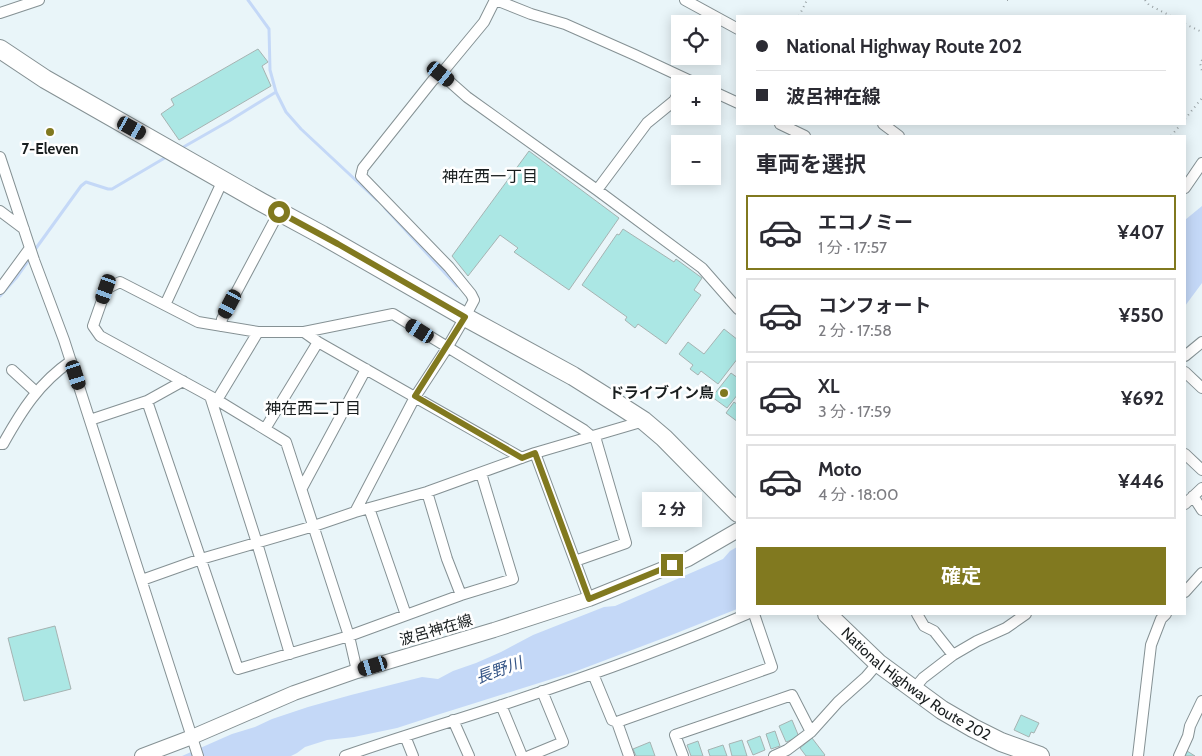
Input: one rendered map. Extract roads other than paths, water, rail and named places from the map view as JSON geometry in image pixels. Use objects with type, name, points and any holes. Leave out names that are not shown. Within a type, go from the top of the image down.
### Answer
[{"type":"highway","points":[[0,49],[45,79],[465,317],[573,376],[644,422],[664,438],[736,511]]},
{"type":"highway","name":"National Highway Route 202","points":[[828,615],[878,664],[942,710],[1001,742],[1040,756]]},
{"type":"main road","name":"波呂神在線","points":[[142,756],[192,738],[294,694],[357,671],[589,599],[688,559],[736,531]]},
{"type":"street","points":[[0,13],[39,0]]},
{"type":"street","points":[[354,512],[415,396],[447,348],[474,300],[449,267],[361,176],[363,168],[368,161],[433,80],[441,74],[484,22],[495,0],[564,24],[635,55],[673,75]]},
{"type":"street","points":[[685,0],[736,28]]},
{"type":"street","points":[[441,74],[467,97],[702,268],[736,307]]},
{"type":"street","points":[[721,95],[736,102]]},
{"type":"street","points":[[597,190],[646,123],[671,103]]},
{"type":"street","points":[[782,125],[803,135]]},
{"type":"street","points":[[884,125],[898,135]]},
{"type":"street","points":[[0,157],[34,260],[71,361],[198,756]]},
{"type":"street","points":[[1186,187],[1202,163]]},
{"type":"street","points":[[165,305],[222,180]]},
{"type":"street","points":[[0,210],[24,229]]},
{"type":"street","points":[[221,326],[222,320],[279,212]]},
{"type":"street","points":[[0,289],[30,248]]},
{"type":"street","points":[[357,671],[349,636],[286,442],[214,398],[100,336],[94,326],[106,289],[120,282],[198,322],[258,332],[304,332],[393,314],[584,430],[596,440],[626,543],[575,561]]},
{"type":"street","points":[[214,398],[258,332]]},
{"type":"street","points":[[304,332],[318,342],[522,458]]},
{"type":"street","points":[[265,428],[318,342]]},
{"type":"street","points":[[1186,355],[1202,342]]},
{"type":"street","points":[[0,444],[3,444],[36,392],[56,371],[71,361]]},
{"type":"street","points":[[302,488],[366,369]]},
{"type":"street","points":[[12,370],[36,392]]},
{"type":"street","points":[[1186,373],[1202,388]]},
{"type":"street","points":[[90,420],[147,401],[183,381]]},
{"type":"street","points":[[214,398],[290,654]]},
{"type":"street","points":[[147,401],[238,669],[349,636],[461,595],[513,579],[481,473]]},
{"type":"street","points":[[142,580],[201,559],[314,526],[354,512],[427,492],[535,453],[644,422]]},
{"type":"street","points":[[535,453],[589,599]]},
{"type":"street","points":[[1186,455],[1202,470]]},
{"type":"street","points":[[1186,503],[1202,488]]},
{"type":"street","points":[[427,492],[447,559],[461,595]]},
{"type":"street","points":[[1193,496],[1202,510]]},
{"type":"street","points":[[368,508],[406,615]]},
{"type":"street","points":[[1186,591],[1202,572]]},
{"type":"street","points":[[348,755],[593,674],[701,634],[745,615]]},
{"type":"street","points":[[593,674],[612,720],[618,722],[772,667],[754,615]]},
{"type":"street","points":[[917,615],[924,626],[934,631],[953,655]]},
{"type":"street","points":[[913,690],[923,678],[953,655],[977,641],[1006,628],[1025,615]]},
{"type":"street","points":[[1138,756],[1151,645],[1161,615]]},
{"type":"street","points":[[774,756],[787,750],[811,732],[838,702],[878,664]]},
{"type":"street","points":[[529,756],[563,742],[542,691]]},
{"type":"street","points":[[683,756],[675,735],[792,695],[811,732]]},
{"type":"street","points":[[1179,756],[1202,701]]},
{"type":"street","points":[[501,705],[522,756]]},
{"type":"street","points":[[453,720],[469,756]]},
{"type":"street","points":[[618,722],[629,756]]},
{"type":"street","points":[[405,736],[414,756]]},
{"type":"water","points":[[1202,206],[1202,283],[1186,305],[1186,219]]},
{"type":"water","name":"長野川","points":[[736,548],[736,609],[574,672],[397,728],[354,737],[327,740],[305,747],[291,756],[182,756],[232,734],[308,707],[422,677],[438,679],[501,652],[533,635],[604,607],[615,606],[723,559]]},
{"type":"waterway","points":[[248,0],[269,29],[270,70],[276,92],[286,112],[301,129],[377,200]]},
{"type":"waterway","points":[[180,149],[276,92]]},
{"type":"waterway","points":[[34,251],[81,186],[86,182],[112,189],[168,156]]},
{"type":"waterway","points":[[385,208],[457,286]]},
{"type":"waterway","points":[[0,296],[31,257]]},
{"type":"place","name":"7-Eleven","points":[[50,132]]},
{"type":"place","name":"ドライブイン鳥","points":[[724,393]]},
{"type":"district","name":"神在西一丁目","points":[[490,176]]},
{"type":"district","name":"神在西二丁目","points":[[313,408]]}]
